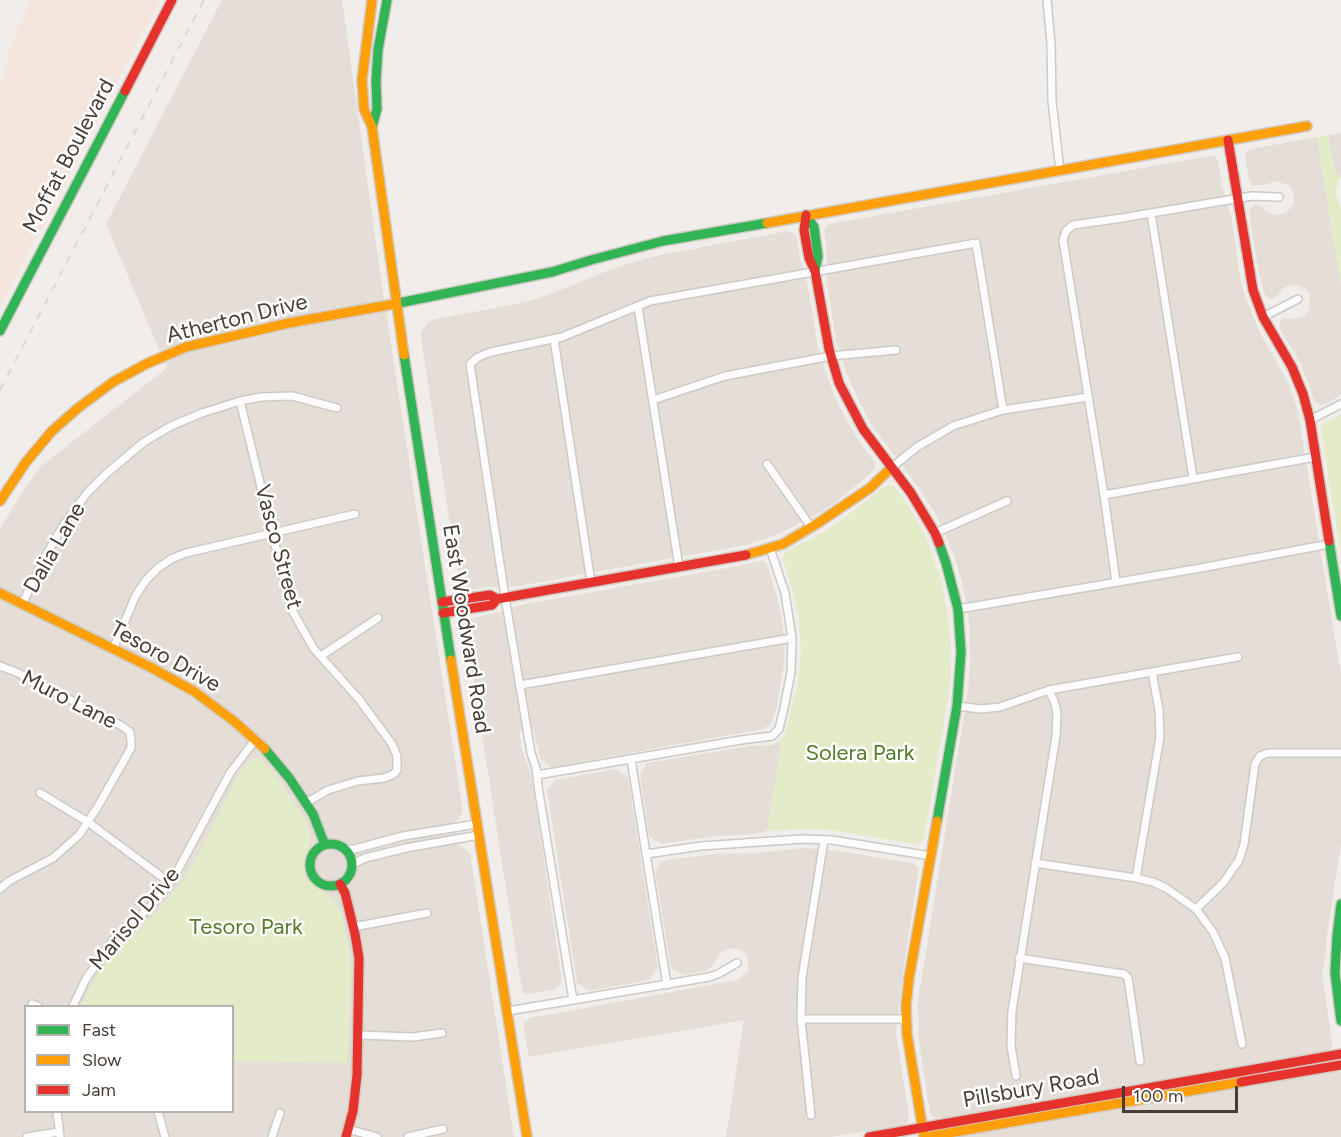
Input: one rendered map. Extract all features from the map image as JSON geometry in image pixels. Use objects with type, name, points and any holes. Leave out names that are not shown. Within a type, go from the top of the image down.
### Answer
[{"type":"street","name":"Moffat Boulevard","points":[[0,330],[172,0]]},
{"type":"street","name":"East Woodward Road","points":[[372,0],[364,48],[362,80],[364,109],[372,127],[396,304],[443,613],[527,1137]]},
{"type":"street","name":"East Woodward Road","points":[[372,127],[377,109],[378,50],[387,0]]},
{"type":"street","points":[[1047,0],[1060,171]]},
{"type":"street","name":"Atherton Drive","points":[[0,501],[26,462],[52,431],[78,408],[113,382],[146,364],[186,347],[289,323],[552,272],[663,241],[1306,126]]},
{"type":"street","points":[[1228,140],[1253,290],[1263,317],[1292,367],[1310,420],[1341,616]]},
{"type":"street","points":[[1116,582],[1063,240],[1066,231],[1073,225],[1238,198],[1279,197]]},
{"type":"street","points":[[1151,213],[1192,478]]},
{"type":"street","points":[[806,215],[814,227],[818,256],[815,271],[831,357],[839,383],[863,429],[911,493],[935,533],[946,563],[958,609],[961,652],[957,706],[909,978],[906,1019],[924,1134]]},
{"type":"street","points":[[573,1000],[537,775],[501,598],[470,364],[478,357],[491,352],[562,338],[650,301],[976,243],[1003,410]]},
{"type":"street","points":[[1263,317],[1298,299]]},
{"type":"street","points":[[638,306],[679,567]]},
{"type":"street","points":[[554,339],[591,582]]},
{"type":"street","points":[[653,400],[725,376],[831,357],[896,350]]},
{"type":"street","name":"Dalia Lane","points":[[22,604],[63,526],[87,493],[144,442],[171,426],[202,413],[261,397],[292,396],[337,408]]},
{"type":"street","points":[[442,602],[490,595],[501,598],[737,557],[783,544],[870,488],[917,447],[953,426],[1003,410],[1088,397]]},
{"type":"street","name":"Vasco Street","points":[[240,401],[293,612],[314,649],[358,698],[392,744],[397,756],[397,770],[394,774],[328,790],[306,803]]},
{"type":"street","points":[[1310,420],[1341,404]]},
{"type":"street","points":[[1104,495],[1315,457]]},
{"type":"street","points":[[767,464],[811,527]]},
{"type":"street","points":[[935,533],[1007,501]]},
{"type":"street","points":[[113,649],[136,595],[146,580],[171,559],[186,553],[355,514]]},
{"type":"street","points":[[958,609],[1330,544]]},
{"type":"street","points":[[537,775],[772,736],[779,729],[784,708],[791,672],[792,638],[785,593],[770,548]]},
{"type":"street","name":"Tesoro Drive","points":[[0,593],[195,692],[235,722],[263,747],[290,779],[313,814],[325,844]]},
{"type":"street","points":[[443,613],[492,605],[501,598]]},
{"type":"street","points":[[321,656],[378,618]]},
{"type":"street","points":[[520,685],[792,638]]},
{"type":"street","points":[[957,706],[981,709],[1000,707],[1049,690],[1238,657]]},
{"type":"street","name":"Muro Lane","points":[[0,666],[16,672],[130,732],[130,748],[88,822]]},
{"type":"street","points":[[1136,878],[1160,737],[1160,721],[1152,672]]},
{"type":"street","points":[[1016,1076],[1011,1046],[1012,1011],[1056,736],[1057,712],[1049,690]]},
{"type":"street","name":"Marisol Drive","points":[[73,1005],[86,979],[113,940],[150,907],[170,884],[230,773],[255,740]]},
{"type":"street","points":[[1196,909],[1223,883],[1239,860],[1244,844],[1256,764],[1260,756],[1268,753],[1341,753]]},
{"type":"street","points":[[631,759],[667,985]]},
{"type":"street","points":[[40,793],[88,822],[170,884]]},
{"type":"street","points":[[0,889],[9,881],[53,858],[79,835],[88,822]]},
{"type":"street","points":[[346,849],[353,864],[350,876],[334,886],[327,886],[315,879],[311,859],[325,844],[336,844],[346,849],[355,849],[403,836],[477,824]]},
{"type":"street","points":[[353,864],[365,858],[406,848],[479,835]]},
{"type":"street","points":[[646,854],[701,846],[802,838],[931,856]]},
{"type":"street","points":[[811,1115],[801,1019],[802,978],[824,840]]},
{"type":"street","points":[[1035,863],[1154,882],[1196,909],[1213,932],[1225,958],[1242,1044]]},
{"type":"street","points":[[340,884],[345,893],[354,927],[359,958],[357,1075],[353,1111],[347,1133],[377,1137]]},
{"type":"street","points":[[1341,904],[1335,973],[1341,1021]]},
{"type":"street","points":[[354,927],[427,913]]},
{"type":"street","points":[[1019,958],[1124,974],[1128,978],[1140,1060]]},
{"type":"street","points":[[508,1011],[709,977],[737,963]]},
{"type":"street","points":[[801,1019],[906,1019]]},
{"type":"street","points":[[359,1035],[413,1037],[442,1034]]},
{"type":"street","name":"Pillsbury Road","points":[[924,1134],[1341,1054]]},
{"type":"street","name":"Pillsbury Road","points":[[869,1137],[924,1134],[1341,1065]]},
{"type":"street","points":[[27,1137],[60,1135],[57,1113]]},
{"type":"street","points":[[158,1113],[165,1137]]},
{"type":"street","points":[[272,1137],[280,1113]]},
{"type":"street","points":[[408,1137],[443,1129]]},
{"type":"shaded area","points":[[31,0],[160,0],[0,308],[0,85],[12,42]]},
{"type":"shaded area","points":[[222,0],[342,0],[381,279],[463,812],[456,822],[459,846],[470,853],[514,1137],[0,1137],[0,529],[40,467],[167,368],[106,224]]},
{"type":"shaded area","points":[[1341,133],[1341,179],[1334,172],[1328,135]]},
{"type":"shaded area","points":[[1317,137],[1341,286],[1341,394],[1322,405],[1314,400],[1301,364],[1279,324],[1285,318],[1294,319],[1305,316],[1309,309],[1310,296],[1306,289],[1293,285],[1286,286],[1274,299],[1269,299],[1265,295],[1258,269],[1249,212],[1255,204],[1261,205],[1272,214],[1285,213],[1294,203],[1292,190],[1288,185],[1276,181],[1252,186],[1245,157],[1247,151],[1251,149]]},
{"type":"shaded area","points":[[1214,156],[1218,162],[1231,215],[1241,283],[1260,333],[1288,382],[1298,412],[1341,675],[1341,844],[1322,972],[1331,1049],[1326,1052],[938,1119],[930,1112],[919,1042],[918,1000],[968,691],[969,621],[964,590],[955,558],[937,516],[872,426],[846,372],[836,341],[827,284],[824,229],[829,224]]},
{"type":"shaded area","points":[[788,231],[797,238],[818,347],[826,373],[838,404],[874,462],[872,472],[835,503],[819,513],[774,536],[745,545],[518,586],[488,587],[467,591],[460,588],[421,339],[421,333],[427,323],[435,319],[532,300],[609,270],[655,256]]},
{"type":"shaded area","points":[[764,561],[768,566],[783,627],[785,658],[777,707],[771,724],[763,729],[552,767],[541,760],[533,729],[519,731],[522,750],[532,778],[562,982],[555,989],[526,995],[522,990],[465,627],[468,619],[521,605]]},
{"type":"shaded area","points":[[779,741],[781,748],[767,831],[661,844],[649,836],[640,774],[647,763],[750,746],[772,745]]},
{"type":"shaded area","points":[[616,769],[628,777],[658,968],[649,980],[589,991],[577,983],[547,790],[555,780]]},
{"type":"shaded area","points":[[806,848],[913,863],[919,868],[896,1033],[909,1116],[904,1125],[831,1137],[726,1137],[744,1020],[529,1057],[523,1024],[530,1018],[737,980],[748,972],[748,959],[738,948],[722,952],[706,971],[683,975],[671,968],[655,871],[662,861],[714,854]]},
{"type":"shaded area","points":[[1341,1071],[1341,1137],[955,1137],[1333,1072]]},
{"type":"green space","points":[[1328,135],[1334,172],[1340,177],[1336,195],[1341,209],[1341,286],[1317,137]]},
{"type":"green space","points":[[1341,414],[1341,555],[1321,430],[1323,424]]},
{"type":"green space","name":"Solera Park","points":[[888,485],[895,487],[926,538],[942,583],[949,623],[950,687],[923,841],[916,844],[830,830],[767,831],[781,748],[779,741],[785,735],[798,682],[801,650],[799,617],[783,555],[786,551],[835,525]]},
{"type":"green space","name":"Tesoro Park","points":[[256,758],[263,761],[304,818],[310,836],[305,865],[307,873],[313,884],[334,900],[342,914],[349,949],[351,976],[347,1063],[234,1061],[234,1005],[81,1005],[101,969],[179,885],[196,859],[241,770],[251,759]]},
{"type":"railway","points":[[0,390],[204,0]]},
{"type":"traffic: fast","points":[[372,127],[377,109],[378,50],[387,0]]},
{"type":"traffic: fast","points":[[0,331],[125,91]]},
{"type":"traffic: fast","points":[[806,215],[814,227],[818,256],[815,271]]},
{"type":"traffic: fast","points":[[394,304],[552,272],[663,241],[767,223]]},
{"type":"traffic: fast","points":[[404,355],[451,660]]},
{"type":"traffic: fast","points":[[1329,541],[1341,616]]},
{"type":"traffic: fast","points":[[937,821],[957,706],[961,652],[958,609],[939,543]]},
{"type":"traffic: fast","points":[[265,749],[290,779],[313,814],[325,845]]},
{"type":"traffic: fast","points":[[331,844],[339,845],[346,850],[351,857],[352,865],[351,873],[346,880],[339,885],[331,886],[323,885],[316,880],[311,873],[310,865],[311,857],[316,850],[323,845],[331,844]]},
{"type":"traffic: fast","points":[[1341,904],[1335,973],[1341,1021]]},
{"type":"traffic: slow","points":[[372,0],[362,80],[364,109],[372,127],[404,355]]},
{"type":"traffic: slow","points":[[767,223],[1307,126]]},
{"type":"traffic: slow","points":[[0,501],[26,462],[52,431],[113,382],[146,364],[186,347],[289,323],[394,304]]},
{"type":"traffic: slow","points":[[746,555],[783,544],[870,488],[891,468]]},
{"type":"traffic: slow","points":[[0,593],[152,668],[195,692],[235,722],[265,749]]},
{"type":"traffic: slow","points":[[451,660],[527,1137]]},
{"type":"traffic: slow","points":[[924,1137],[907,1034],[906,1006],[937,821]]},
{"type":"traffic: slow","points":[[926,1137],[1241,1082]]},
{"type":"traffic: jam","points":[[125,91],[172,0]]},
{"type":"traffic: jam","points":[[1228,140],[1253,290],[1263,317],[1292,367],[1303,394],[1310,420],[1329,541]]},
{"type":"traffic: jam","points":[[806,215],[804,230],[809,258],[815,271],[829,349],[839,383],[863,429],[911,493],[939,543]]},
{"type":"traffic: jam","points":[[442,602],[490,595],[497,599],[746,555]]},
{"type":"traffic: jam","points":[[443,613],[492,605],[497,599]]},
{"type":"traffic: jam","points":[[340,884],[345,893],[359,958],[357,1075],[353,1111],[346,1137]]},
{"type":"traffic: jam","points":[[869,1137],[1341,1054]]},
{"type":"traffic: jam","points":[[1241,1082],[1341,1065]]}]
